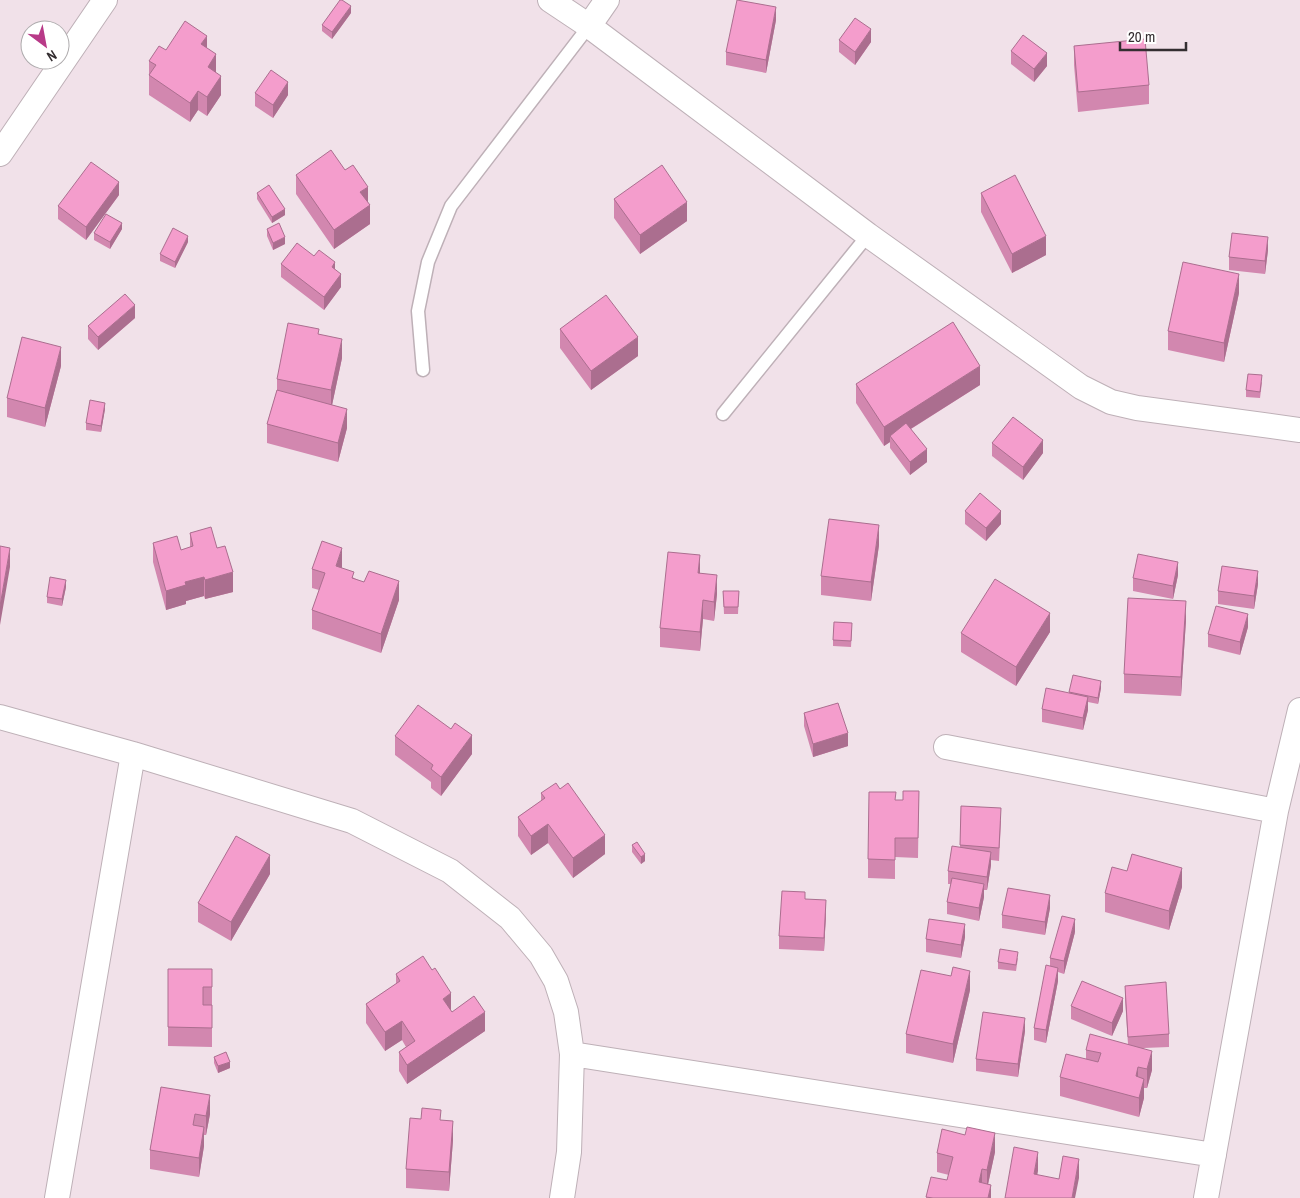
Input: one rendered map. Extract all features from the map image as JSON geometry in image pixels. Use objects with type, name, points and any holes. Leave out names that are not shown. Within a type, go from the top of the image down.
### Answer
[{"type":"street","points":[[0,154],[105,0]]},
{"type":"street","points":[[550,0],[589,26],[868,235],[1080,387],[1112,402],[1136,408],[1300,430]]},
{"type":"street","points":[[589,26],[607,0]]},
{"type":"street","points":[[1206,1198],[1276,810],[1300,710]]},
{"type":"street","points":[[0,717],[133,754],[352,821],[450,871],[510,918],[541,955],[556,981],[566,1012],[572,1054],[569,1152],[562,1198]]},
{"type":"street","points":[[946,747],[1276,810]]},
{"type":"street","points":[[57,1198],[133,754]]},
{"type":"street","points":[[572,1054],[1214,1155]]},
{"type":"lane","points":[[423,370],[418,311],[428,262],[451,206],[589,26]]},
{"type":"lane","points":[[723,414],[868,235]]},
{"type":"building","points":[[340,0],[351,6],[332,32],[322,25]]},
{"type":"building","points":[[737,0],[776,7],[766,60],[726,52]]},
{"type":"building","points":[[855,18],[871,29],[855,52],[839,40]]},
{"type":"building","points":[[185,21],[207,36],[201,44],[216,54],[208,67],[221,76],[207,97],[198,91],[190,103],[149,75],[156,65],[149,61],[159,46],[166,50]]},
{"type":"building","points":[[1023,35],[1047,53],[1034,69],[1011,51]]},
{"type":"building","points":[[1145,39],[1149,85],[1078,92],[1074,46]]},
{"type":"building","points":[[271,70],[288,82],[273,105],[255,93]]},
{"type":"building","points":[[331,150],[345,170],[353,165],[368,187],[360,192],[370,205],[334,230],[296,175]]},
{"type":"building","points":[[91,162],[119,182],[86,227],[58,206]]},
{"type":"building","points":[[662,165],[687,202],[640,235],[614,199]]},
{"type":"building","points":[[1015,175],[1046,236],[1012,254],[981,193]]},
{"type":"building","points":[[269,185],[285,209],[272,217],[257,193]]},
{"type":"building","points":[[106,214],[122,223],[110,242],[94,233]]},
{"type":"building","points":[[279,223],[285,237],[273,243],[267,229]]},
{"type":"building","points":[[173,228],[188,236],[175,262],[160,254]]},
{"type":"building","points":[[1232,233],[1268,237],[1265,261],[1229,257]]},
{"type":"building","points":[[297,243],[314,256],[319,250],[335,262],[332,267],[341,274],[324,297],[281,264]]},
{"type":"building","points":[[1183,262],[1239,274],[1224,343],[1168,331]]},
{"type":"building","points":[[125,294],[135,305],[98,337],[88,326]]},
{"type":"building","points":[[606,295],[638,337],[591,371],[560,329]]},
{"type":"building","points":[[953,322],[980,366],[884,427],[856,384]]},
{"type":"building","points":[[288,323],[319,329],[318,334],[342,339],[331,390],[277,379]]},
{"type":"building","points":[[22,337],[61,347],[45,408],[7,398]]},
{"type":"building","points":[[1248,374],[1262,375],[1260,392],[1246,390]]},
{"type":"building","points":[[277,390],[347,409],[338,443],[267,424]]},
{"type":"building","points":[[90,400],[105,403],[101,426],[86,423]]},
{"type":"building","points":[[1013,417],[1043,440],[1023,467],[992,443]]},
{"type":"building","points":[[906,423],[927,449],[910,462],[890,436]]},
{"type":"building","points":[[980,493],[1001,511],[986,528],[965,511]]},
{"type":"building","points":[[829,519],[879,525],[871,582],[821,576]]},
{"type":"building","points":[[211,527],[217,548],[225,546],[233,572],[205,580],[204,577],[185,582],[186,585],[166,591],[153,543],[177,536],[181,550],[193,546],[190,533]]},
{"type":"building","points":[[322,541],[342,548],[336,566],[354,572],[352,578],[364,582],[369,571],[399,581],[381,634],[312,610],[325,573],[312,569]]},
{"type":"building","points":[[0,546],[10,548],[0,606]]},
{"type":"building","points":[[668,552],[700,555],[698,573],[717,575],[714,602],[703,600],[700,632],[660,628]]},
{"type":"building","points":[[1138,554],[1178,562],[1173,586],[1133,578]]},
{"type":"building","points":[[1222,566],[1258,571],[1254,596],[1218,591]]},
{"type":"building","points":[[50,577],[66,580],[62,599],[47,597]]},
{"type":"building","points":[[995,579],[1050,613],[1016,667],[961,633]]},
{"type":"building","points":[[723,591],[739,591],[738,607],[724,607]]},
{"type":"building","points":[[1128,598],[1186,601],[1181,677],[1124,674]]},
{"type":"building","points":[[1216,606],[1248,614],[1240,642],[1208,634]]},
{"type":"building","points":[[834,622],[852,623],[851,641],[833,640]]},
{"type":"building","points":[[1073,675],[1101,681],[1098,698],[1069,692]]},
{"type":"building","points":[[1046,688],[1088,697],[1083,718],[1042,709]]},
{"type":"building","points":[[838,703],[848,733],[813,744],[804,713]]},
{"type":"building","points":[[418,705],[451,729],[455,723],[472,735],[441,777],[431,769],[433,765],[395,736]]},
{"type":"building","points":[[556,783],[560,789],[568,783],[605,835],[573,858],[548,824],[531,836],[518,817],[545,798],[541,793]]},
{"type":"building","points":[[903,791],[919,791],[918,838],[895,838],[895,860],[868,859],[869,792],[896,792],[895,800],[903,800]]},
{"type":"building","points":[[961,806],[1001,808],[999,848],[960,845]]},
{"type":"building","points":[[236,836],[270,855],[231,922],[198,903]]},
{"type":"building","points":[[637,842],[645,854],[641,857],[632,845]]},
{"type":"building","points":[[952,846],[991,852],[987,877],[948,871]]},
{"type":"building","points":[[1132,854],[1182,868],[1169,911],[1105,893],[1112,867],[1127,871]]},
{"type":"building","points":[[952,878],[984,884],[979,908],[947,902]]},
{"type":"building","points":[[1008,888],[1050,895],[1045,922],[1002,915]]},
{"type":"building","points":[[782,891],[805,892],[805,899],[826,900],[824,938],[779,936]]},
{"type":"building","points":[[1062,916],[1075,919],[1064,961],[1050,958]]},
{"type":"building","points":[[929,919],[965,924],[961,945],[926,939]]},
{"type":"building","points":[[1000,949],[1018,952],[1016,965],[998,962]]},
{"type":"building","points":[[423,956],[432,970],[435,968],[451,993],[443,999],[452,1012],[474,996],[485,1012],[407,1065],[399,1052],[415,1041],[402,1021],[385,1032],[366,1004],[400,981],[396,974]]},
{"type":"building","points":[[1046,965],[1058,968],[1046,1030],[1034,1028]]},
{"type":"building","points":[[953,967],[970,971],[953,1044],[906,1034],[921,970],[951,976]]},
{"type":"building","points":[[168,969],[212,969],[212,987],[203,987],[203,1005],[212,1005],[212,1028],[168,1027]]},
{"type":"building","points":[[1082,981],[1123,998],[1112,1023],[1071,1006]]},
{"type":"building","points":[[1166,982],[1169,1034],[1128,1037],[1125,986]]},
{"type":"building","points":[[983,1012],[1025,1018],[1018,1064],[976,1059]]},
{"type":"building","points":[[1090,1034],[1152,1051],[1147,1069],[1138,1067],[1136,1076],[1144,1079],[1139,1098],[1060,1077],[1066,1054],[1098,1062],[1101,1053],[1086,1050]]},
{"type":"building","points":[[226,1052],[230,1062],[218,1066],[214,1057]]},
{"type":"building","points":[[161,1087],[210,1095],[206,1116],[195,1114],[193,1125],[204,1127],[199,1158],[150,1150]]},
{"type":"building","points":[[422,1108],[441,1110],[440,1120],[453,1121],[449,1172],[406,1169],[410,1118],[421,1119]]},
{"type":"building","points":[[967,1127],[995,1133],[987,1170],[982,1169],[979,1182],[991,1185],[988,1198],[926,1197],[931,1177],[947,1180],[953,1157],[937,1153],[942,1129],[965,1135]]},
{"type":"building","points":[[1014,1147],[1038,1152],[1034,1174],[1059,1179],[1063,1156],[1079,1159],[1072,1198],[1005,1198]]}]
